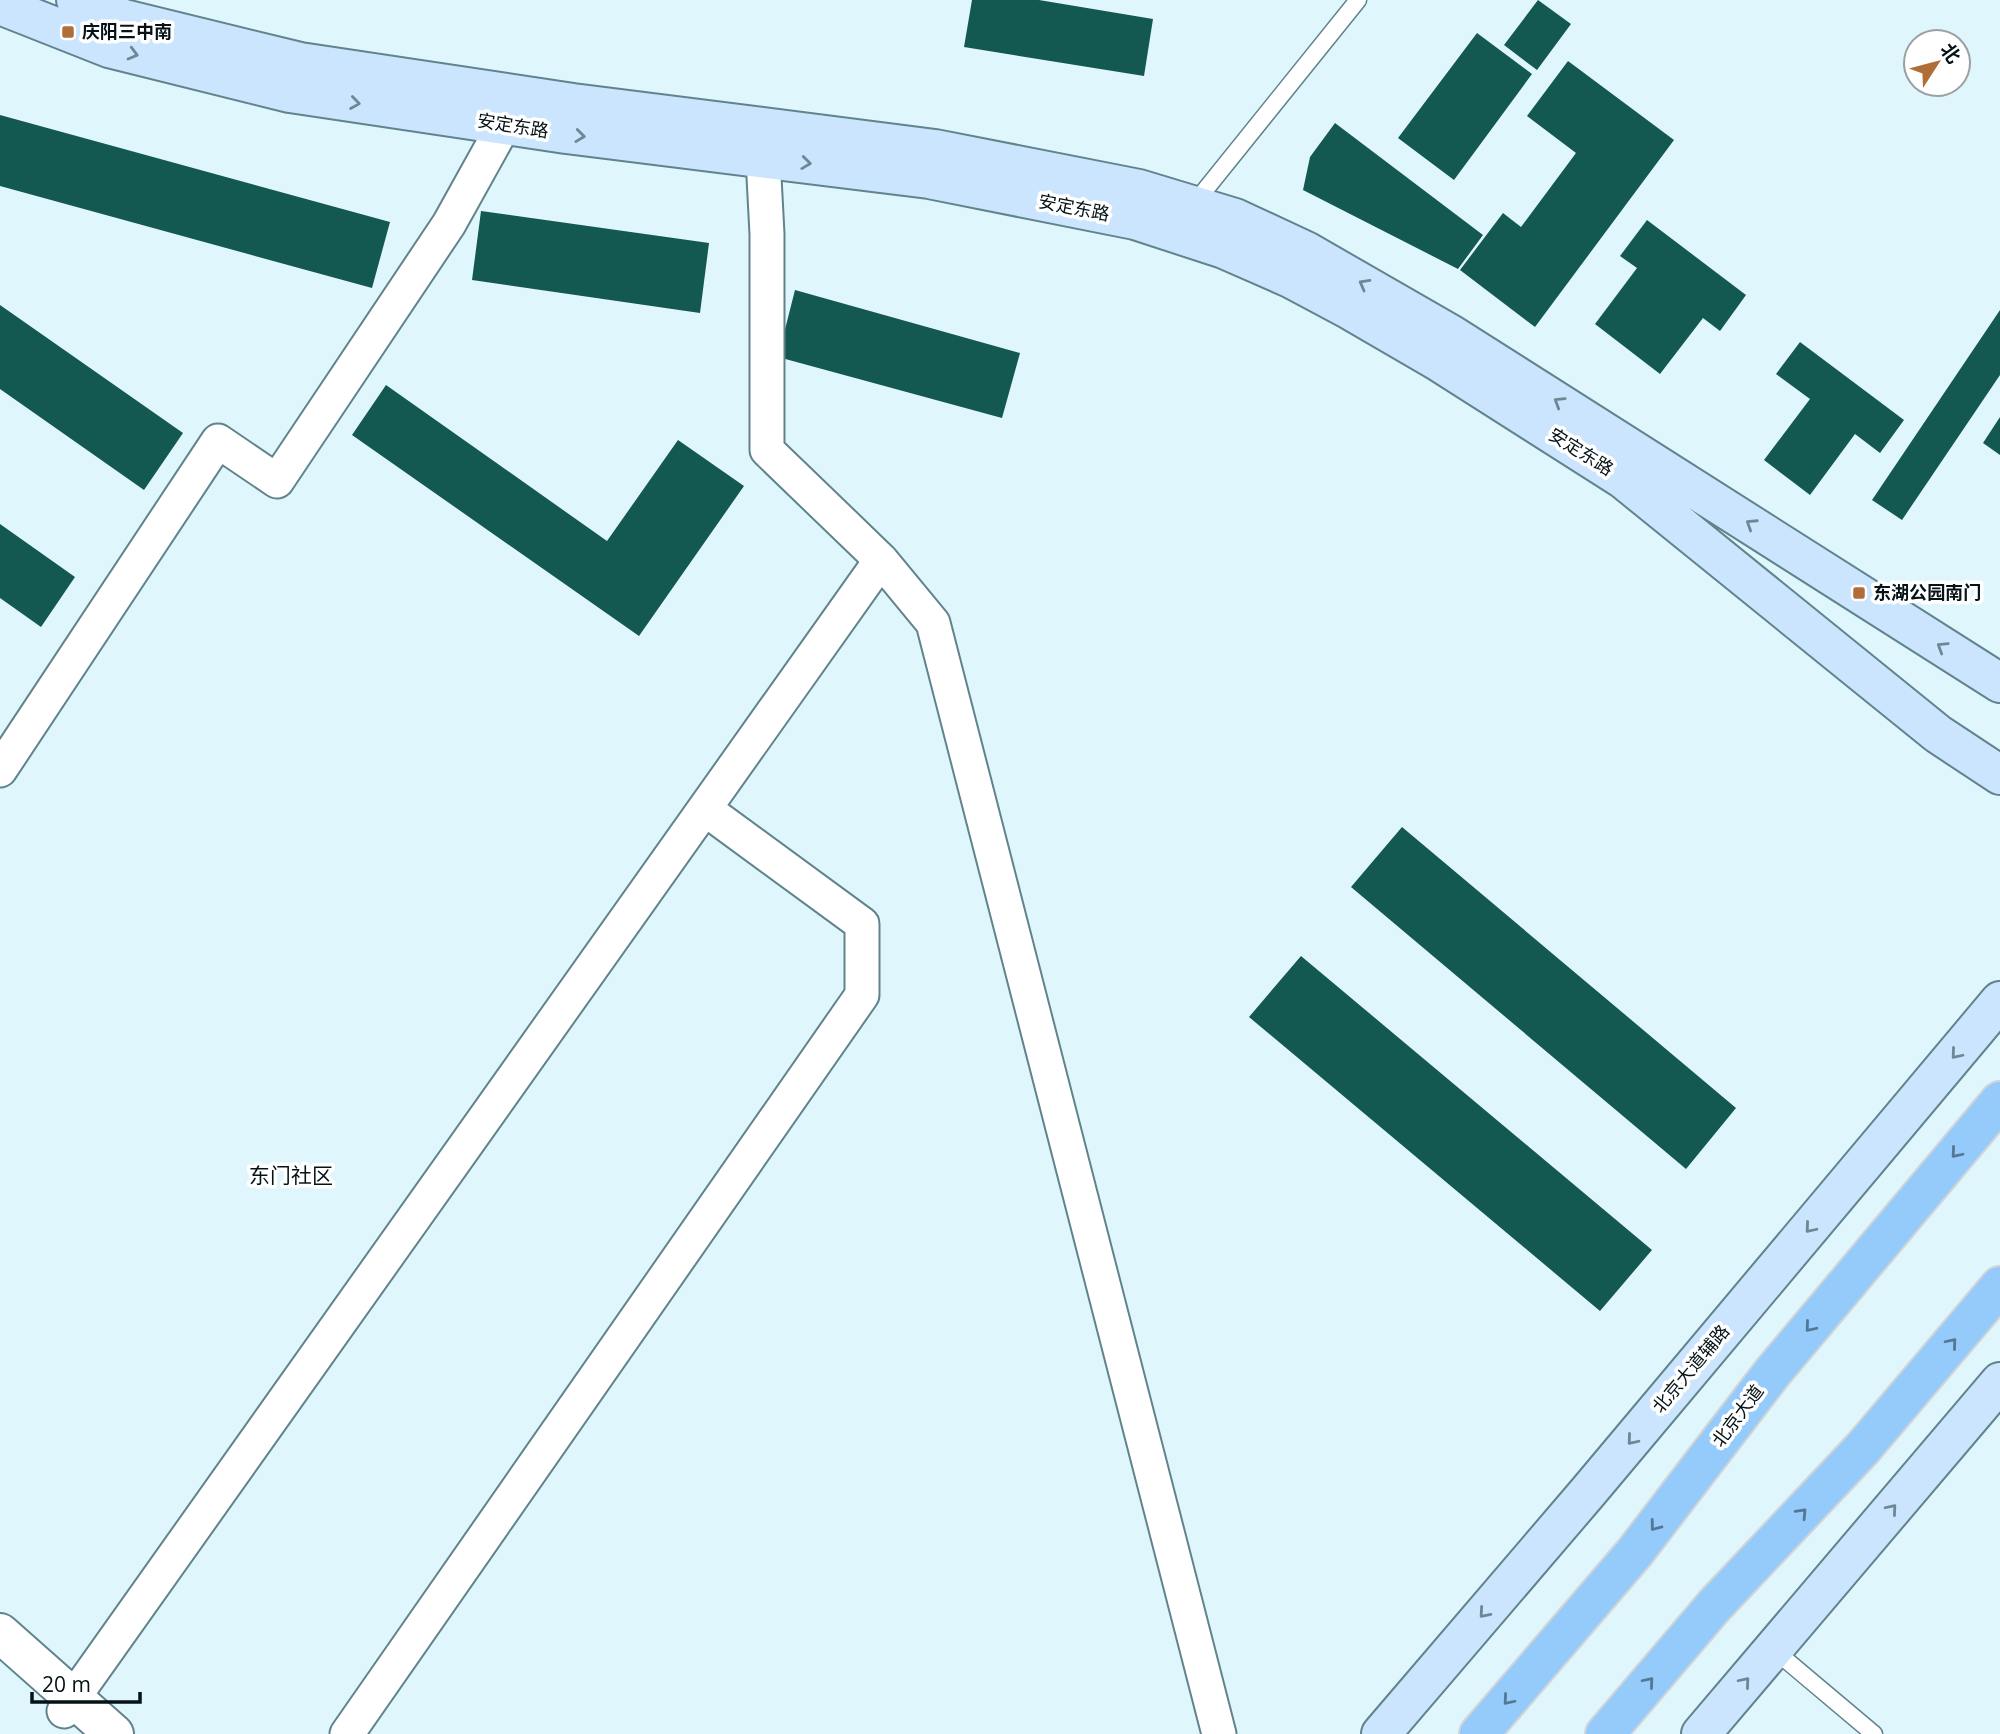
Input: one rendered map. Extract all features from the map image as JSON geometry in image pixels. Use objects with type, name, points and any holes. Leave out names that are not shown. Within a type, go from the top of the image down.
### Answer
[{"type":"main road","name":"安定东路","points":[[76,0],[124,19],[300,62],[573,103],[935,149],[1139,189],[1235,218],[1306,251],[1452,335],[2000,683]]},
{"type":"main road","name":"安定东路","points":[[0,5],[109,48],[290,93],[504,125],[929,179],[1135,220],[1224,249],[1290,278],[1350,310],[1436,360],[1623,479],[1938,734],[2000,775]]},
{"type":"main road","name":"北京大道辅路","points":[[1381,1734],[2000,1002]]},
{"type":"main road","name":"北京大道","points":[[1479,1734],[1635,1552],[1772,1373],[2000,1101]]},
{"type":"main road","points":[[1605,1734],[1714,1606],[1863,1448],[2000,1286]]},
{"type":"main road","points":[[1700,1734],[2000,1382]]},
{"type":"street","points":[[0,770],[218,441],[277,481],[449,225],[504,125]]},
{"type":"street","points":[[763,158],[767,233],[767,450],[881,560],[933,623],[1219,1734]]},
{"type":"street","points":[[75,1715],[881,560]]},
{"type":"street","points":[[347,1734],[862,995],[862,924],[705,809]]},
{"type":"street","points":[[0,1633],[75,1715]]},
{"type":"street","points":[[0,1655],[75,1715],[114,1734]]},
{"type":"lane","points":[[1193,205],[1358,0]]},
{"type":"lane","points":[[1773,1649],[1874,1734]]},
{"type":"building","points":[[972,0],[1039,0],[1153,19],[1144,76],[964,47]]},
{"type":"building","points":[[1538,0],[1571,24],[1537,70],[1504,45]]},
{"type":"building","points":[[1477,33],[1532,74],[1454,180],[1398,138]]},
{"type":"building","points":[[1568,61],[1674,140],[1535,327],[1460,270],[1503,213],[1521,227],[1576,153],[1527,116]]},
{"type":"building","points":[[0,115],[390,222],[372,288],[0,186]]},
{"type":"building","points":[[1335,123],[1483,235],[1458,269],[1303,190],[1310,157]]},
{"type":"building","points":[[481,211],[709,243],[700,313],[472,280]]},
{"type":"building","points":[[1647,220],[1746,295],[1720,331],[1703,318],[1660,374],[1595,324],[1637,268],[1620,256]]},
{"type":"building","points":[[795,290],[1020,353],[1002,418],[778,357]]},
{"type":"building","points":[[0,305],[183,433],[144,490],[0,389]]},
{"type":"building","points":[[2000,310],[2000,375],[1902,520],[1872,500]]},
{"type":"building","points":[[1800,342],[1904,420],[1880,453],[1855,434],[1810,495],[1764,460],[1810,399],[1776,374]]},
{"type":"building","points":[[386,385],[607,541],[678,440],[744,486],[639,636],[352,435]]},
{"type":"building","points":[[2000,417],[2000,455],[1983,443]]},
{"type":"building","points":[[0,524],[75,577],[41,627],[0,598]]},
{"type":"building","points":[[1402,827],[1736,1108],[1686,1169],[1351,887]]},
{"type":"building","points":[[1301,956],[1652,1250],[1600,1311],[1249,1017]]},
{"type":"place","name":"庆阳三中南","points":[[68,32]]},
{"type":"place","name":"东湖公园南门","points":[[1859,593]]},
{"type":"district","name":"东门社区","points":[[291,1176]]}]
